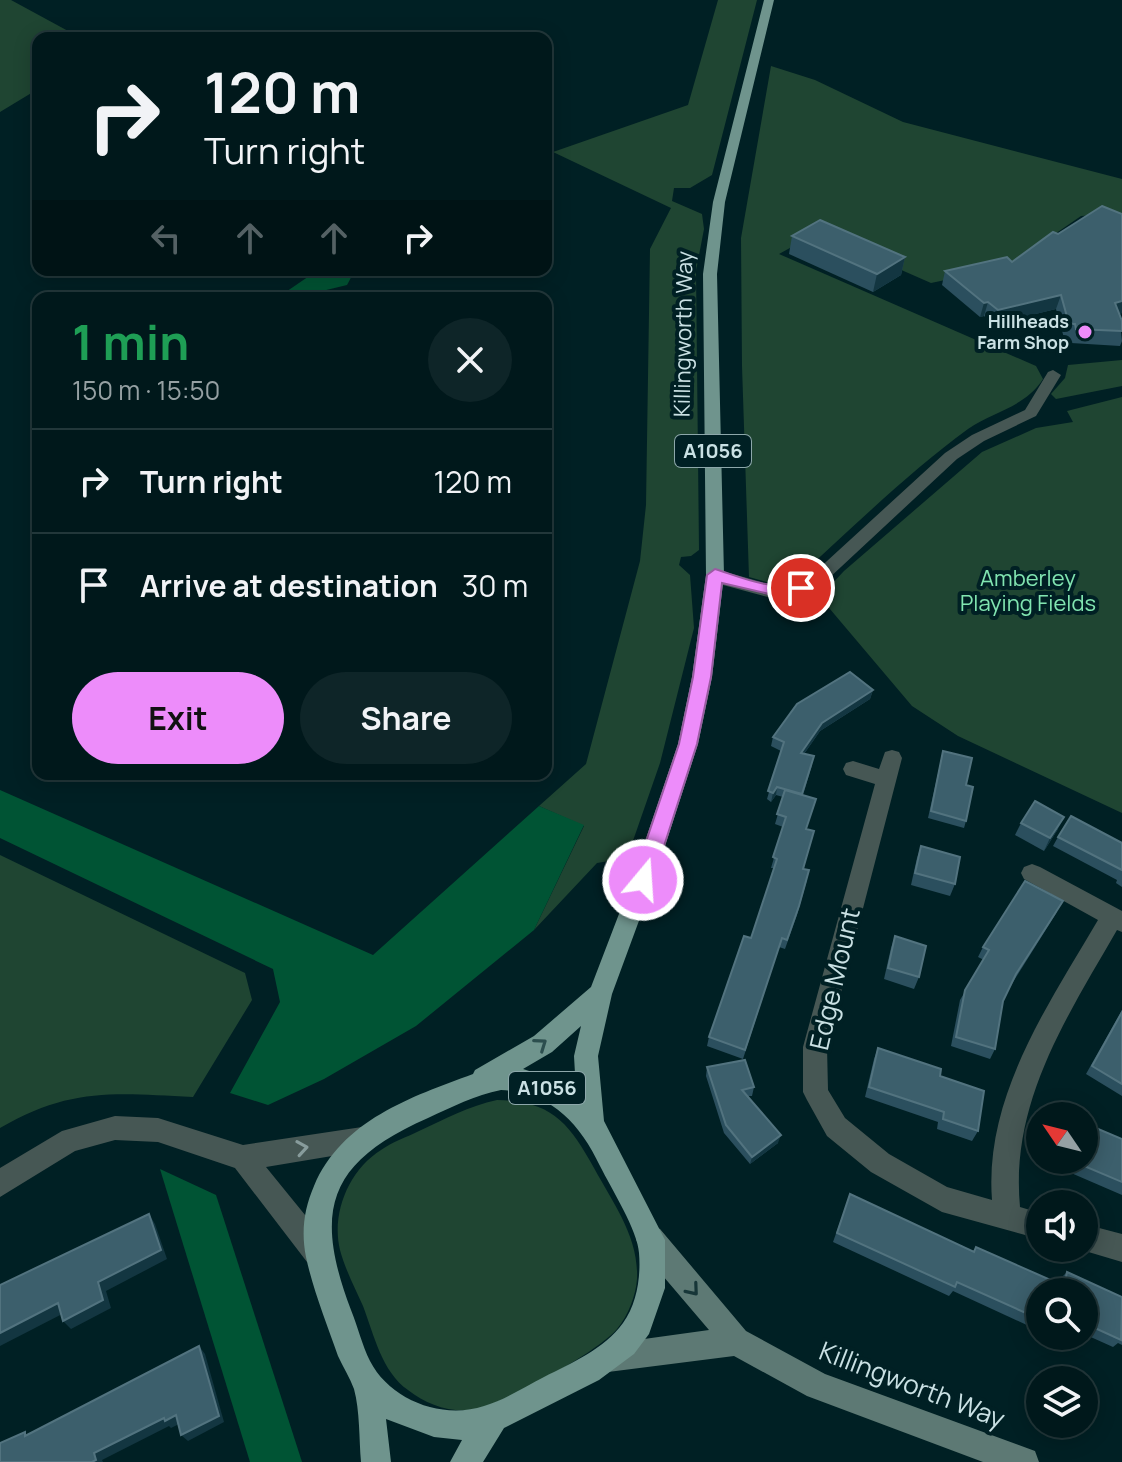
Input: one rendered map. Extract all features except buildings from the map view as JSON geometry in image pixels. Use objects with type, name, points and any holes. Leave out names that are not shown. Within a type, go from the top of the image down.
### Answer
[{"type":"main road","name":"Killingworth Way","points":[[591,1123],[586,1056],[600,994],[643,880],[688,744],[702,677],[715,575],[710,274],[719,202],[769,0]]},
{"type":"main road","name":"Killingworth Way","points":[[475,1083],[501,1078],[525,1079],[571,1102],[591,1123],[650,1239],[652,1272],[646,1304],[634,1332],[608,1358],[493,1420],[443,1427],[385,1403],[368,1386],[356,1364],[317,1252],[317,1221],[325,1192],[351,1149],[362,1139],[475,1083],[543,1044],[600,994]]},
{"type":"main road","name":"Killingworth Way","points":[[368,1386],[376,1462]]},
{"type":"main road","name":"Killingworth Way","points":[[465,1462],[493,1420]]},
{"type":"street","points":[[715,575],[743,585],[777,591],[801,588],[821,576],[951,456],[978,438],[1031,413],[1053,375]]},
{"type":"street","name":"Edge Mount","points":[[853,769],[889,768],[815,1047],[816,1092],[836,1127],[880,1163],[942,1199],[1026,1222]]},
{"type":"street","points":[[1007,1217],[1004,1157],[1022,1085],[1052,1020],[1117,920],[1032,873]]},
{"type":"street","points":[[0,1184],[42,1155],[71,1140],[115,1128],[158,1130],[243,1158],[362,1139]]},
{"type":"street","points":[[243,1158],[317,1252]]},
{"type":"street","name":"Killingworth Way","points":[[650,1239],[736,1341],[817,1386],[1024,1462]]},
{"type":"street","points":[[1098,1242],[1122,1248]]},
{"type":"street","name":"Killingworth Way","points":[[608,1358],[736,1341]]},
{"type":"green space","points":[[0,0],[11,0],[70,32],[32,32],[32,93],[0,112]]},
{"type":"green space","points":[[718,0],[757,0],[712,175],[690,188],[674,188],[672,201],[702,214],[704,229],[696,271],[699,550],[691,556],[681,557],[679,565],[690,575],[694,628],[660,763],[627,858],[597,863],[534,930],[584,826],[539,806],[586,764],[640,561],[646,505],[650,249],[671,208],[553,152],[688,105]]},
{"type":"green space","points":[[771,66],[815,80],[903,122],[1122,179],[1122,213],[1081,216],[1007,267],[931,283],[817,233],[779,254],[1036,366],[1043,379],[1027,397],[978,423],[946,445],[796,579],[770,583],[749,577],[741,238]]},
{"type":"green space","points":[[309,276],[352,276],[347,285],[318,292],[286,292]]},
{"type":"green space","points":[[1122,360],[1122,386],[1056,399],[1051,394],[1065,378],[1068,365]]},
{"type":"green space","name":"Amberley Playing Fields","points":[[1122,397],[1122,813],[958,736],[912,706],[824,602],[828,588],[844,571],[982,452],[1036,428],[1073,422],[1067,411]]},
{"type":"green space","points":[[0,790],[373,955],[539,806],[584,825],[534,930],[416,1026],[324,1079],[268,1105],[230,1093],[280,1002],[273,969],[0,838]]},
{"type":"green space","points":[[0,855],[245,973],[252,1000],[193,1097],[116,1094],[71,1099],[49,1105],[0,1128]]},
{"type":"green space","points":[[497,1100],[516,1101],[545,1110],[567,1127],[585,1152],[629,1235],[637,1264],[637,1279],[631,1305],[621,1324],[591,1351],[503,1400],[470,1410],[453,1410],[415,1395],[399,1382],[385,1363],[342,1257],[338,1222],[345,1194],[370,1159],[390,1144]]},
{"type":"green space","points":[[160,1169],[216,1195],[302,1462],[250,1462]]},
{"type":"place","name":"Hillheads Farm Shop","points":[[1085,332]]},
{"type":"route","points":[[643,880],[688,744],[702,677],[715,575],[743,585],[786,592],[801,588]]}]
